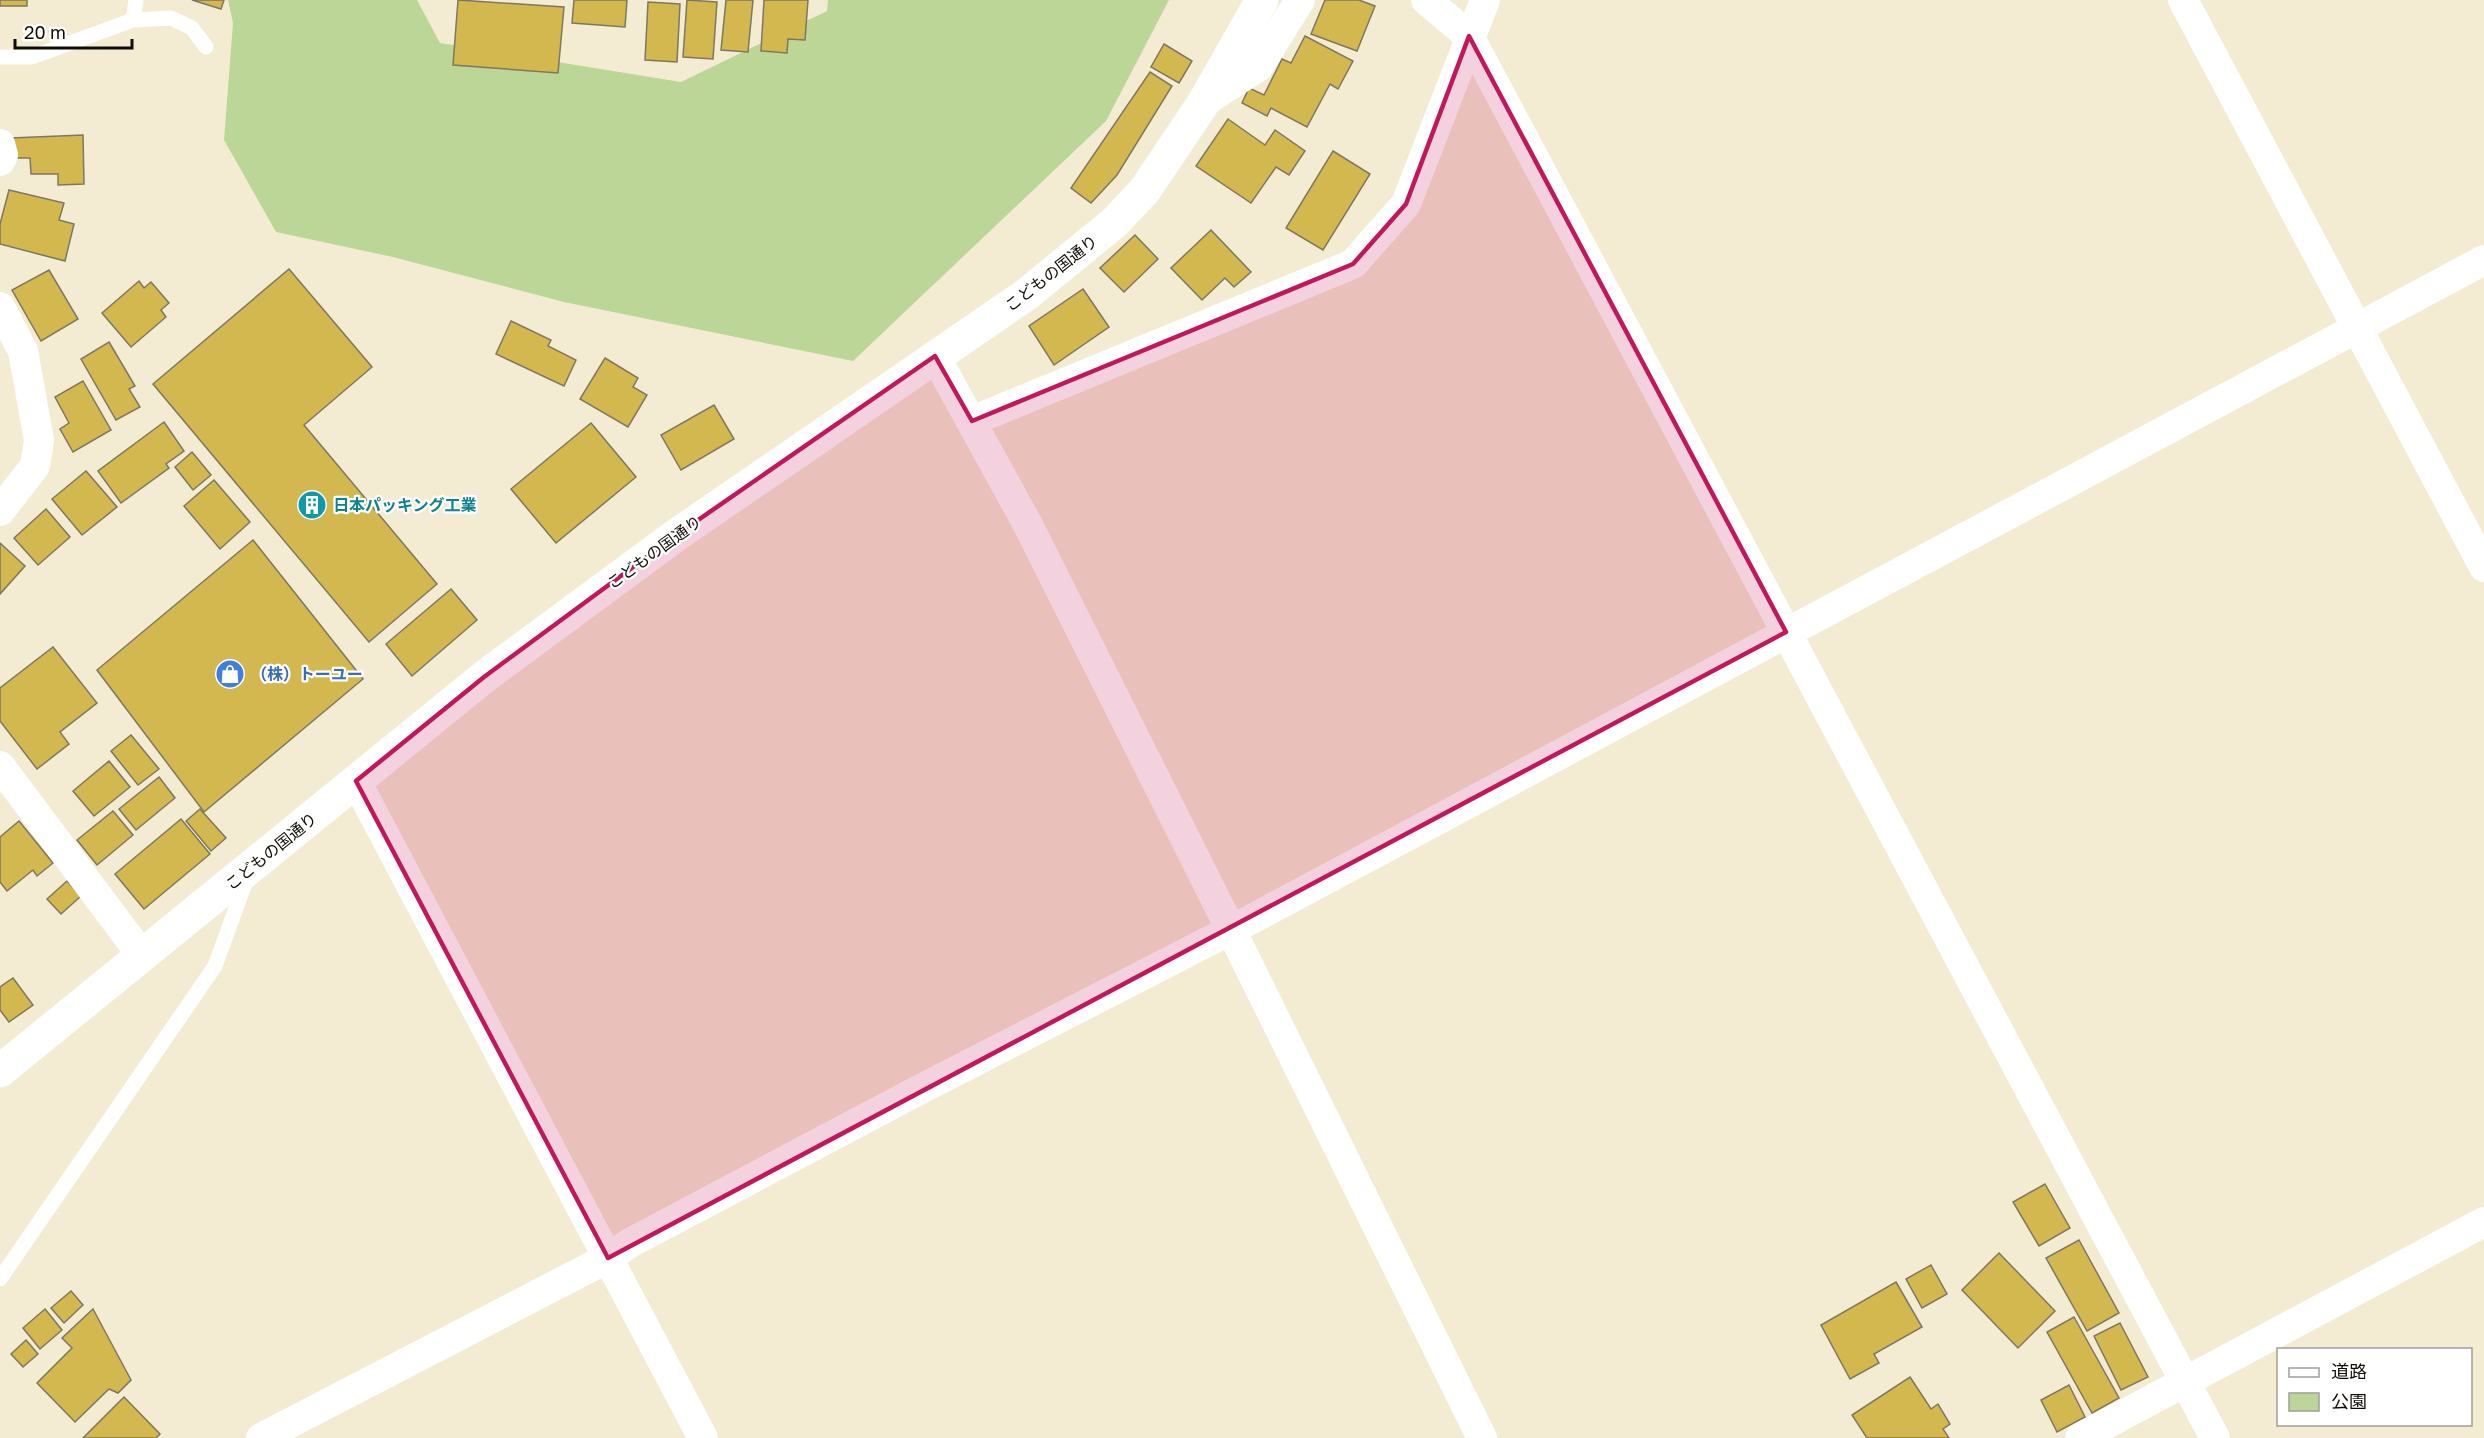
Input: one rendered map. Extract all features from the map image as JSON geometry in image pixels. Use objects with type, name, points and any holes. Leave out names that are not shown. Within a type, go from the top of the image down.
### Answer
[{"type":"main road","name":"こどもの国通り","points":[[0,1071],[484,677],[675,536],[1027,294],[1115,222],[1145,190],[1204,102],[1262,0]]},
{"type":"street","points":[[1204,102],[1258,67],[1300,0]]},
{"type":"street","points":[[1426,0],[1469,36],[2215,1438]]},
{"type":"street","points":[[972,421],[1353,264],[1406,204],[1469,36],[1485,0]]},
{"type":"street","points":[[2183,0],[2484,567]]},
{"type":"street","points":[[0,144],[3,155],[0,161]]},
{"type":"street","points":[[261,1438],[608,1258],[630,1243],[907,1097],[1232,930],[2484,260]]},
{"type":"street","points":[[0,307],[23,351],[39,440],[35,466],[0,510]]},
{"type":"street","points":[[935,356],[1028,525],[1232,930],[1482,1438]]},
{"type":"street","points":[[0,766],[141,954]]},
{"type":"street","points":[[356,782],[703,1438]]},
{"type":"street","points":[[2080,1438],[2484,1222]]},
{"type":"lane","points":[[133,20],[136,0]]},
{"type":"lane","points":[[0,57],[32,57],[133,20],[171,18],[192,28],[206,47]]},
{"type":"lane","points":[[0,1278],[215,966],[250,869]]},
{"type":"highlighted area","points":[[1469,36],[1786,632],[608,1258],[356,781],[484,677],[675,536],[935,356],[972,421],[1353,264],[1406,204]]},
{"type":"green space","points":[[228,0],[417,0],[440,43],[681,82],[827,11],[828,0],[1169,0],[1106,121],[853,361],[564,302],[393,257],[276,232],[224,140],[233,23]]},
{"type":"building","points":[[0,0],[27,0],[27,6],[0,6]]},
{"type":"building","points":[[192,0],[224,0],[221,9]]},
{"type":"building","points":[[458,0],[564,7],[558,73],[453,65]]},
{"type":"building","points":[[574,0],[627,0],[625,27],[572,23]]},
{"type":"building","points":[[687,0],[717,2],[713,59],[683,57]]},
{"type":"building","points":[[726,0],[753,0],[748,52],[721,50]]},
{"type":"building","points":[[764,0],[808,0],[805,40],[788,39],[787,53],[761,51]]},
{"type":"building","points":[[1325,0],[1359,0],[1375,6],[1357,51],[1311,34]]},
{"type":"building","points":[[648,2],[680,4],[677,62],[645,60]]},
{"type":"building","points":[[1305,36],[1353,61],[1338,89],[1330,84],[1307,127],[1271,108],[1267,116],[1242,103],[1249,88],[1264,95],[1282,59],[1291,63]]},
{"type":"building","points":[[1164,44],[1192,61],[1179,83],[1151,67]]},
{"type":"building","points":[[1150,72],[1172,86],[1117,175],[1091,203],[1071,188]]},
{"type":"building","points":[[1228,119],[1265,145],[1275,130],[1305,151],[1289,175],[1276,167],[1251,203],[1196,166]]},
{"type":"building","points":[[83,135],[84,184],[58,185],[58,174],[31,174],[30,158],[12,158],[11,138]]},
{"type":"building","points":[[1333,151],[1370,174],[1323,250],[1286,228]]},
{"type":"building","points":[[9,190],[64,203],[59,220],[74,224],[65,261],[0,244],[0,224]]},
{"type":"building","points":[[1211,230],[1251,272],[1234,287],[1225,278],[1202,300],[1171,268]]},
{"type":"building","points":[[1135,235],[1158,259],[1124,292],[1100,268]]},
{"type":"building","name":"日本パッキング工業","points":[[289,269],[372,367],[304,425],[437,584],[369,642],[153,384]]},
{"type":"building","points":[[49,270],[78,319],[41,341],[12,290]]},
{"type":"building","points":[[139,281],[144,288],[151,282],[169,303],[161,310],[166,317],[131,347],[102,313]]},
{"type":"building","points":[[1083,289],[1109,327],[1054,365],[1029,326]]},
{"type":"building","points":[[511,321],[551,340],[548,346],[576,360],[564,386],[496,354]]},
{"type":"building","points":[[109,342],[135,386],[129,389],[140,407],[116,420],[81,359]]},
{"type":"building","points":[[605,358],[638,378],[633,387],[647,395],[628,427],[580,399]]},
{"type":"building","points":[[83,381],[111,430],[73,452],[60,429],[69,423],[55,397]]},
{"type":"building","points":[[714,405],[734,439],[681,470],[661,435]]},
{"type":"building","points":[[164,422],[184,451],[166,464],[169,468],[121,503],[98,471]]},
{"type":"building","points":[[591,423],[636,477],[556,543],[511,489]]},
{"type":"building","points":[[192,452],[211,475],[193,490],[175,467]]},
{"type":"building","points":[[86,471],[117,507],[82,535],[52,499]]},
{"type":"building","points":[[214,480],[250,522],[220,549],[184,506]]},
{"type":"building","points":[[46,509],[70,537],[38,565],[14,538]]},
{"type":"building","name":"（株）トーユー","points":[[253,540],[363,679],[204,812],[97,670]]},
{"type":"building","points":[[0,543],[25,566],[0,594]]},
{"type":"building","points":[[451,589],[477,620],[412,676],[386,644]]},
{"type":"building","points":[[53,647],[97,703],[60,732],[69,744],[37,769],[0,721],[0,688]]},
{"type":"building","points":[[131,735],[159,769],[138,785],[111,751]]},
{"type":"building","points":[[109,761],[130,787],[94,816],[73,791]]},
{"type":"building","points":[[159,777],[175,798],[136,830],[119,809]]},
{"type":"building","points":[[200,809],[226,838],[211,851],[186,821]]},
{"type":"building","points":[[113,811],[133,835],[97,865],[77,840]]},
{"type":"building","points":[[181,819],[210,854],[144,909],[115,874]]},
{"type":"building","points":[[19,821],[53,863],[37,876],[33,870],[7,891],[0,882],[0,837]]},
{"type":"building","points":[[67,881],[81,896],[61,914],[47,899]]},
{"type":"building","points":[[13,978],[33,1005],[9,1022],[0,1010],[0,987]]},
{"type":"building","points":[[2045,1184],[2070,1228],[2039,1246],[2013,1202]]},
{"type":"building","points":[[2079,1240],[2119,1313],[2087,1331],[2046,1258]]},
{"type":"building","points":[[1999,1253],[2055,1311],[2018,1348],[1962,1290]]},
{"type":"building","points":[[1931,1265],[1947,1294],[1922,1308],[1906,1279]]},
{"type":"building","points":[[1896,1282],[1922,1327],[1874,1354],[1879,1363],[1850,1379],[1821,1325]]},
{"type":"building","points":[[71,1291],[83,1305],[64,1323],[51,1308]]},
{"type":"building","points":[[45,1309],[62,1330],[40,1349],[23,1328]]},
{"type":"building","points":[[93,1309],[131,1380],[118,1393],[109,1389],[75,1422],[37,1383],[72,1348],[62,1338]]},
{"type":"building","points":[[2074,1317],[2119,1398],[2092,1413],[2047,1332]]},
{"type":"building","points":[[2120,1323],[2148,1377],[2121,1390],[2094,1336]]},
{"type":"building","points":[[26,1340],[38,1354],[23,1367],[11,1354]]},
{"type":"building","points":[[1910,1377],[1931,1409],[1938,1404],[1950,1424],[1943,1429],[1949,1438],[1867,1438],[1852,1415]]},
{"type":"building","points":[[2069,1385],[2085,1417],[2057,1432],[2041,1400]]},
{"type":"building","points":[[124,1397],[160,1434],[156,1438],[83,1438]]},
{"type":"place","name":"日本パッキング工業","points":[[312,505]]},
{"type":"place","name":"（株）トーユー","points":[[230,674]]}]
